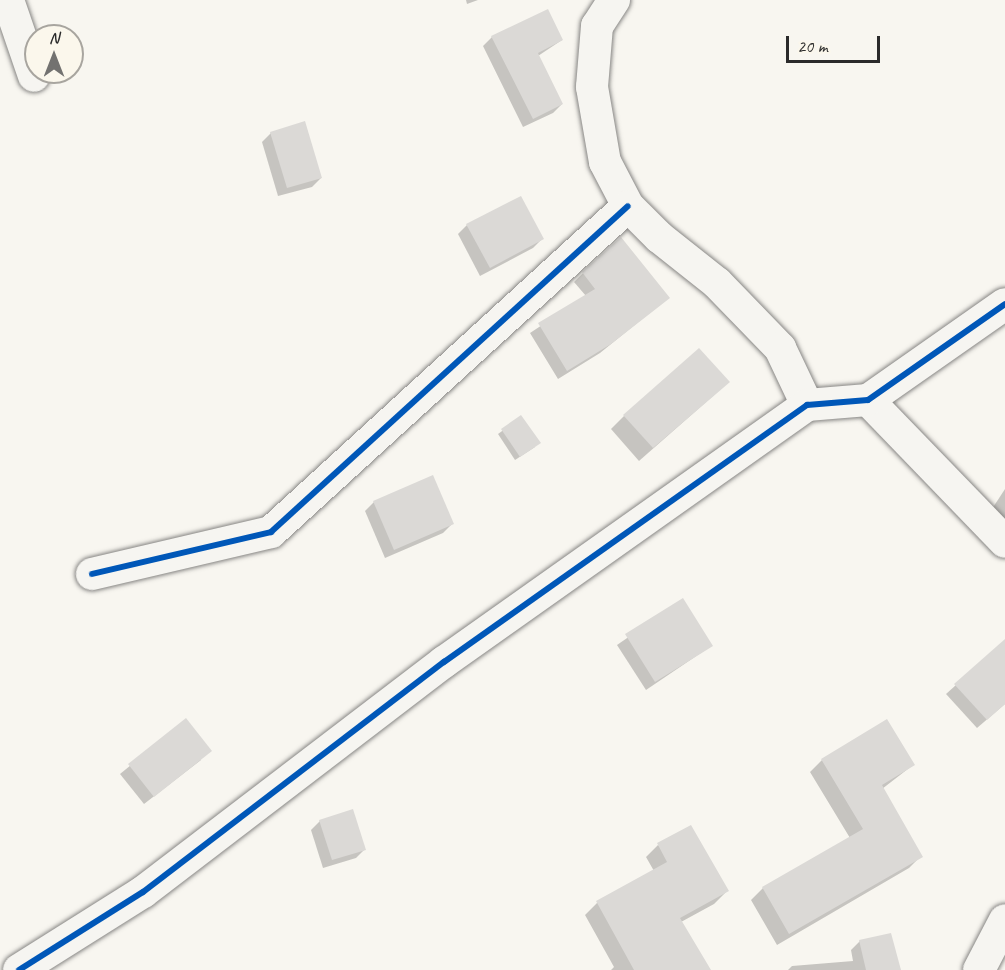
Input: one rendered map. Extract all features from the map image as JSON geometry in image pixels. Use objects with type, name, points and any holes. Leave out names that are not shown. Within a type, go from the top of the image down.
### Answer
[{"type":"street","points":[[8,0],[24,47]]},
{"type":"street","points":[[614,0],[597,26],[592,87],[605,162],[628,206],[658,237],[717,283],[780,348],[807,405]]},
{"type":"street","points":[[92,573],[271,532],[628,206]]},
{"type":"street","points":[[19,970],[143,892],[444,662],[807,405],[868,400],[1005,304]]},
{"type":"street","points":[[868,400],[1005,542]]},
{"type":"street","points":[[979,970],[1005,920]]},
{"type":"building","points":[[548,9],[563,40],[538,53],[563,104],[533,119],[491,36]]},
{"type":"building","points":[[305,121],[322,178],[287,188],[270,132]]},
{"type":"building","points":[[521,196],[544,239],[490,268],[466,224]]},
{"type":"building","points":[[621,237],[670,298],[611,344],[567,371],[538,323],[595,289],[582,272]]},
{"type":"building","points":[[699,348],[730,382],[653,448],[623,415]]},
{"type":"building","points":[[521,415],[541,443],[520,457],[501,429]]},
{"type":"building","points":[[433,475],[454,524],[394,550],[373,501]]},
{"type":"building","points":[[683,598],[713,646],[655,682],[625,634]]},
{"type":"building","points":[[1005,639],[1005,704],[987,720],[954,684]]},
{"type":"building","points":[[186,718],[212,751],[154,797],[128,764]]},
{"type":"building","points":[[887,719],[915,765],[882,785],[923,857],[789,934],[762,887],[863,829],[821,759]]},
{"type":"building","points":[[353,809],[366,850],[332,860],[319,820]]},
{"type":"building","points":[[691,825],[729,891],[680,918],[711,970],[634,970],[596,901],[667,862],[657,843]]},
{"type":"building","points":[[891,933],[901,970],[866,970],[859,940]]},
{"type":"cycle path","points":[[92,574],[271,532],[628,206]]},
{"type":"cycle path","points":[[19,970],[143,892],[444,662],[807,405],[868,400],[1005,304]]}]
